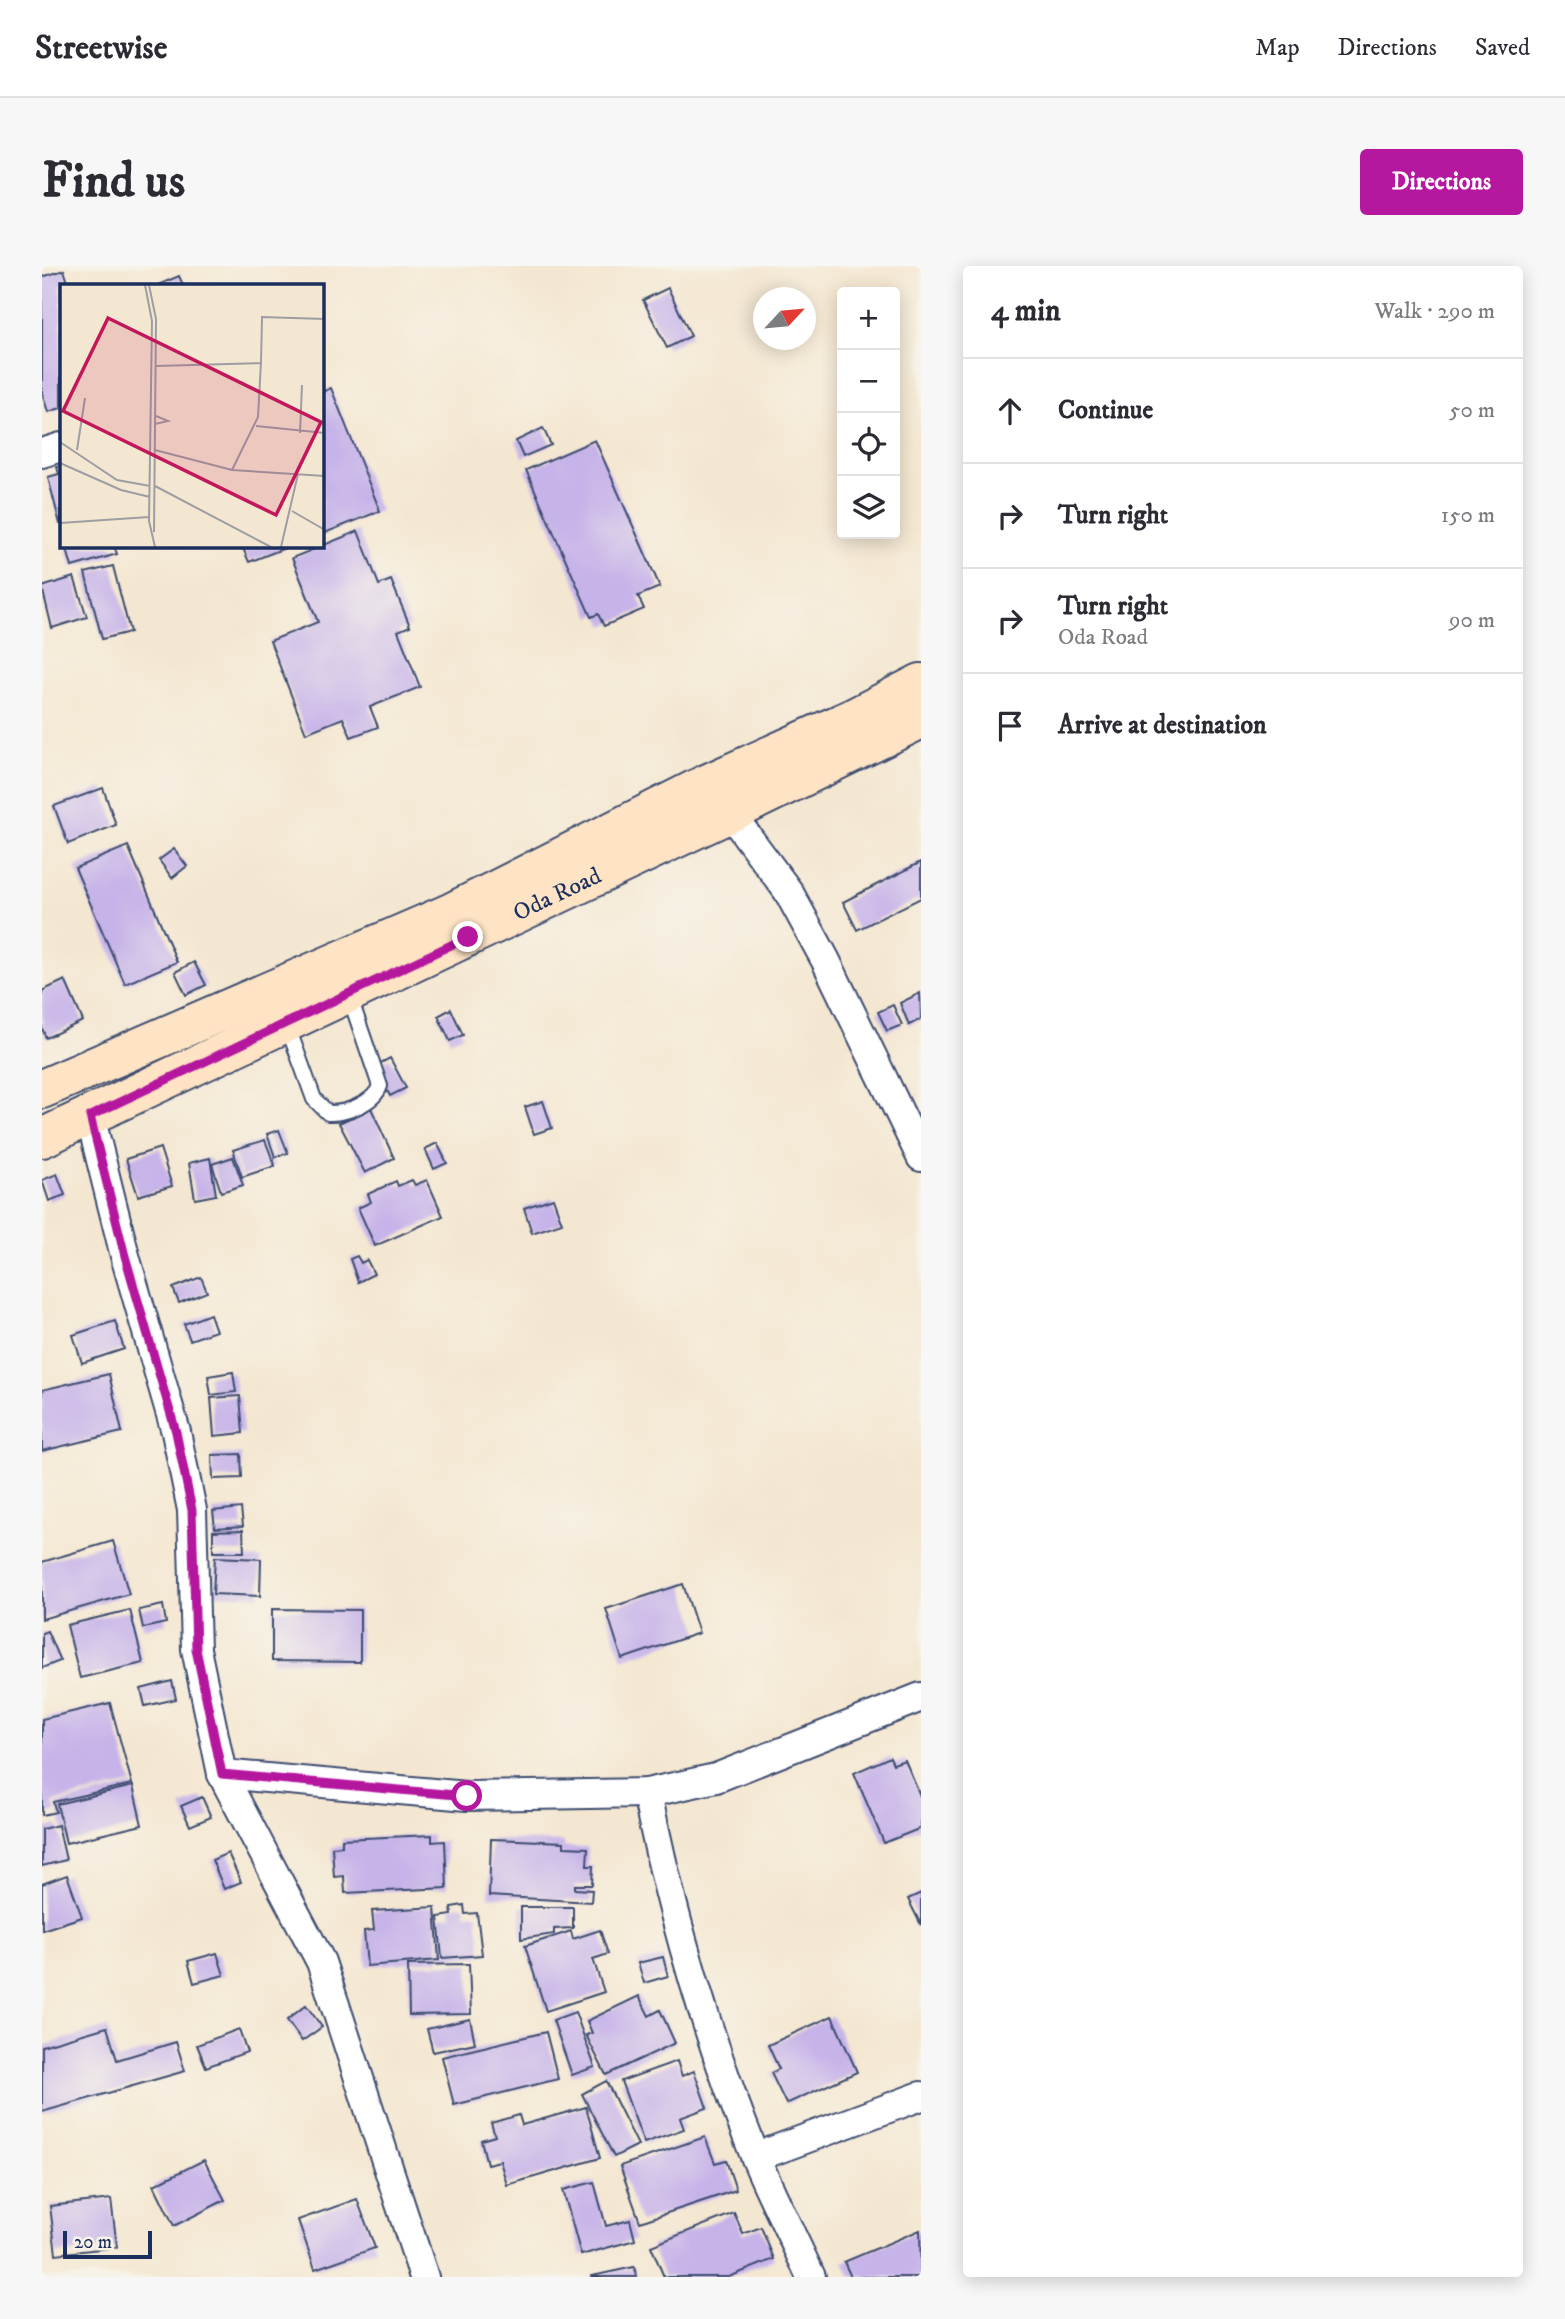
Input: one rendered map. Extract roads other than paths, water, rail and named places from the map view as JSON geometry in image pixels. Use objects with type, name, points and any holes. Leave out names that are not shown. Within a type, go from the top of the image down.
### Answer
[{"type":"street","points":[[42,453],[60,447]]},
{"type":"street","name":"Oda Road","points":[[42,1089],[450,913],[704,785],[853,718],[921,683]]},
{"type":"street","name":"Oda Road","points":[[42,1138],[730,813],[921,719]]},
{"type":"street","points":[[730,813],[788,891],[826,961],[921,1157]]},
{"type":"street","points":[[90,1116],[125,1256],[176,1432],[187,1484],[192,1510],[196,1649],[222,1774],[321,1962],[424,2277]]},
{"type":"street","points":[[222,1774],[467,1796],[648,1793],[716,1778],[921,1697]]},
{"type":"street","points":[[648,1793],[664,1875],[698,1992],[755,2157],[811,2277]]},
{"type":"street","points":[[755,2157],[921,2096]]},
{"type":"lane","points":[[286,1021],[314,1099],[328,1113],[352,1108],[376,1095],[380,1086],[348,992]]}]
